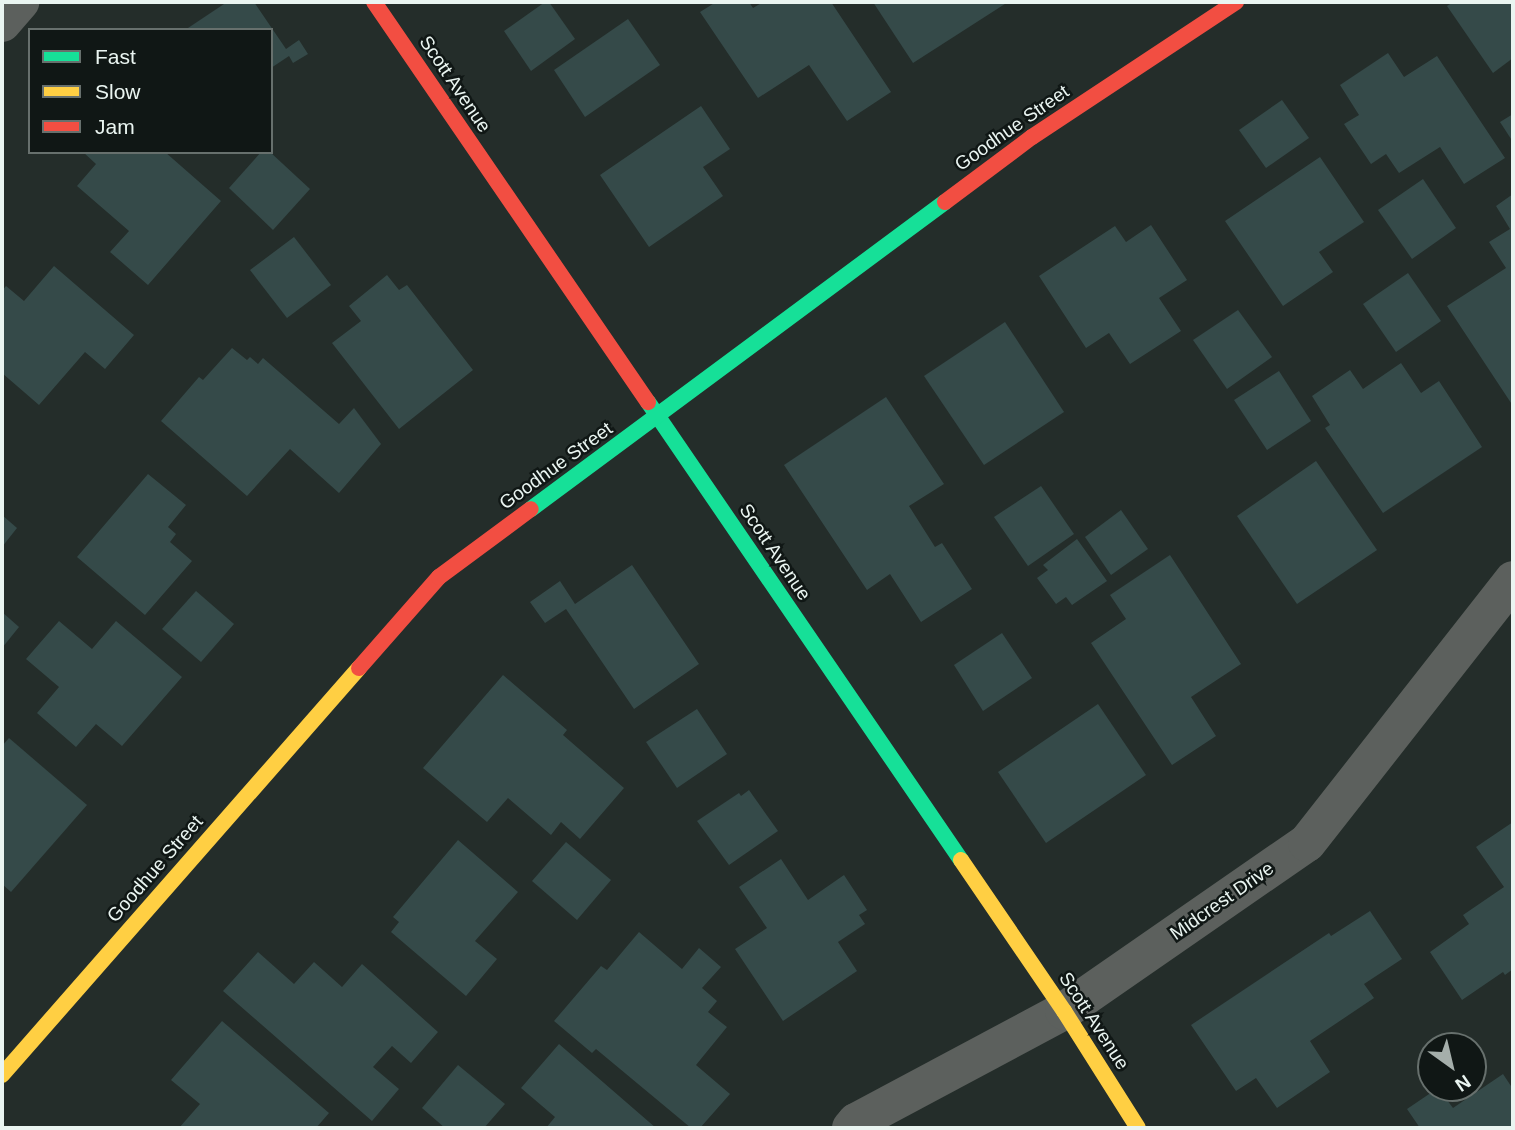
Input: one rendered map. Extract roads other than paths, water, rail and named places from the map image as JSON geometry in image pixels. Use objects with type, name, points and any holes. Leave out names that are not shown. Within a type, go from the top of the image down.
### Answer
[{"type":"street","points":[[2,23],[20,2]]},
{"type":"street","name":"Scott Avenue","points":[[374,2],[1064,1012],[1138,1128]]},
{"type":"street","name":"Goodhue Street","points":[[2,1075],[439,577],[657,418],[1032,137],[1236,2]]},
{"type":"street","name":"Midcrest Drive","points":[[851,1128],[856,1122],[1064,1012],[1307,843],[1513,580]]}]
